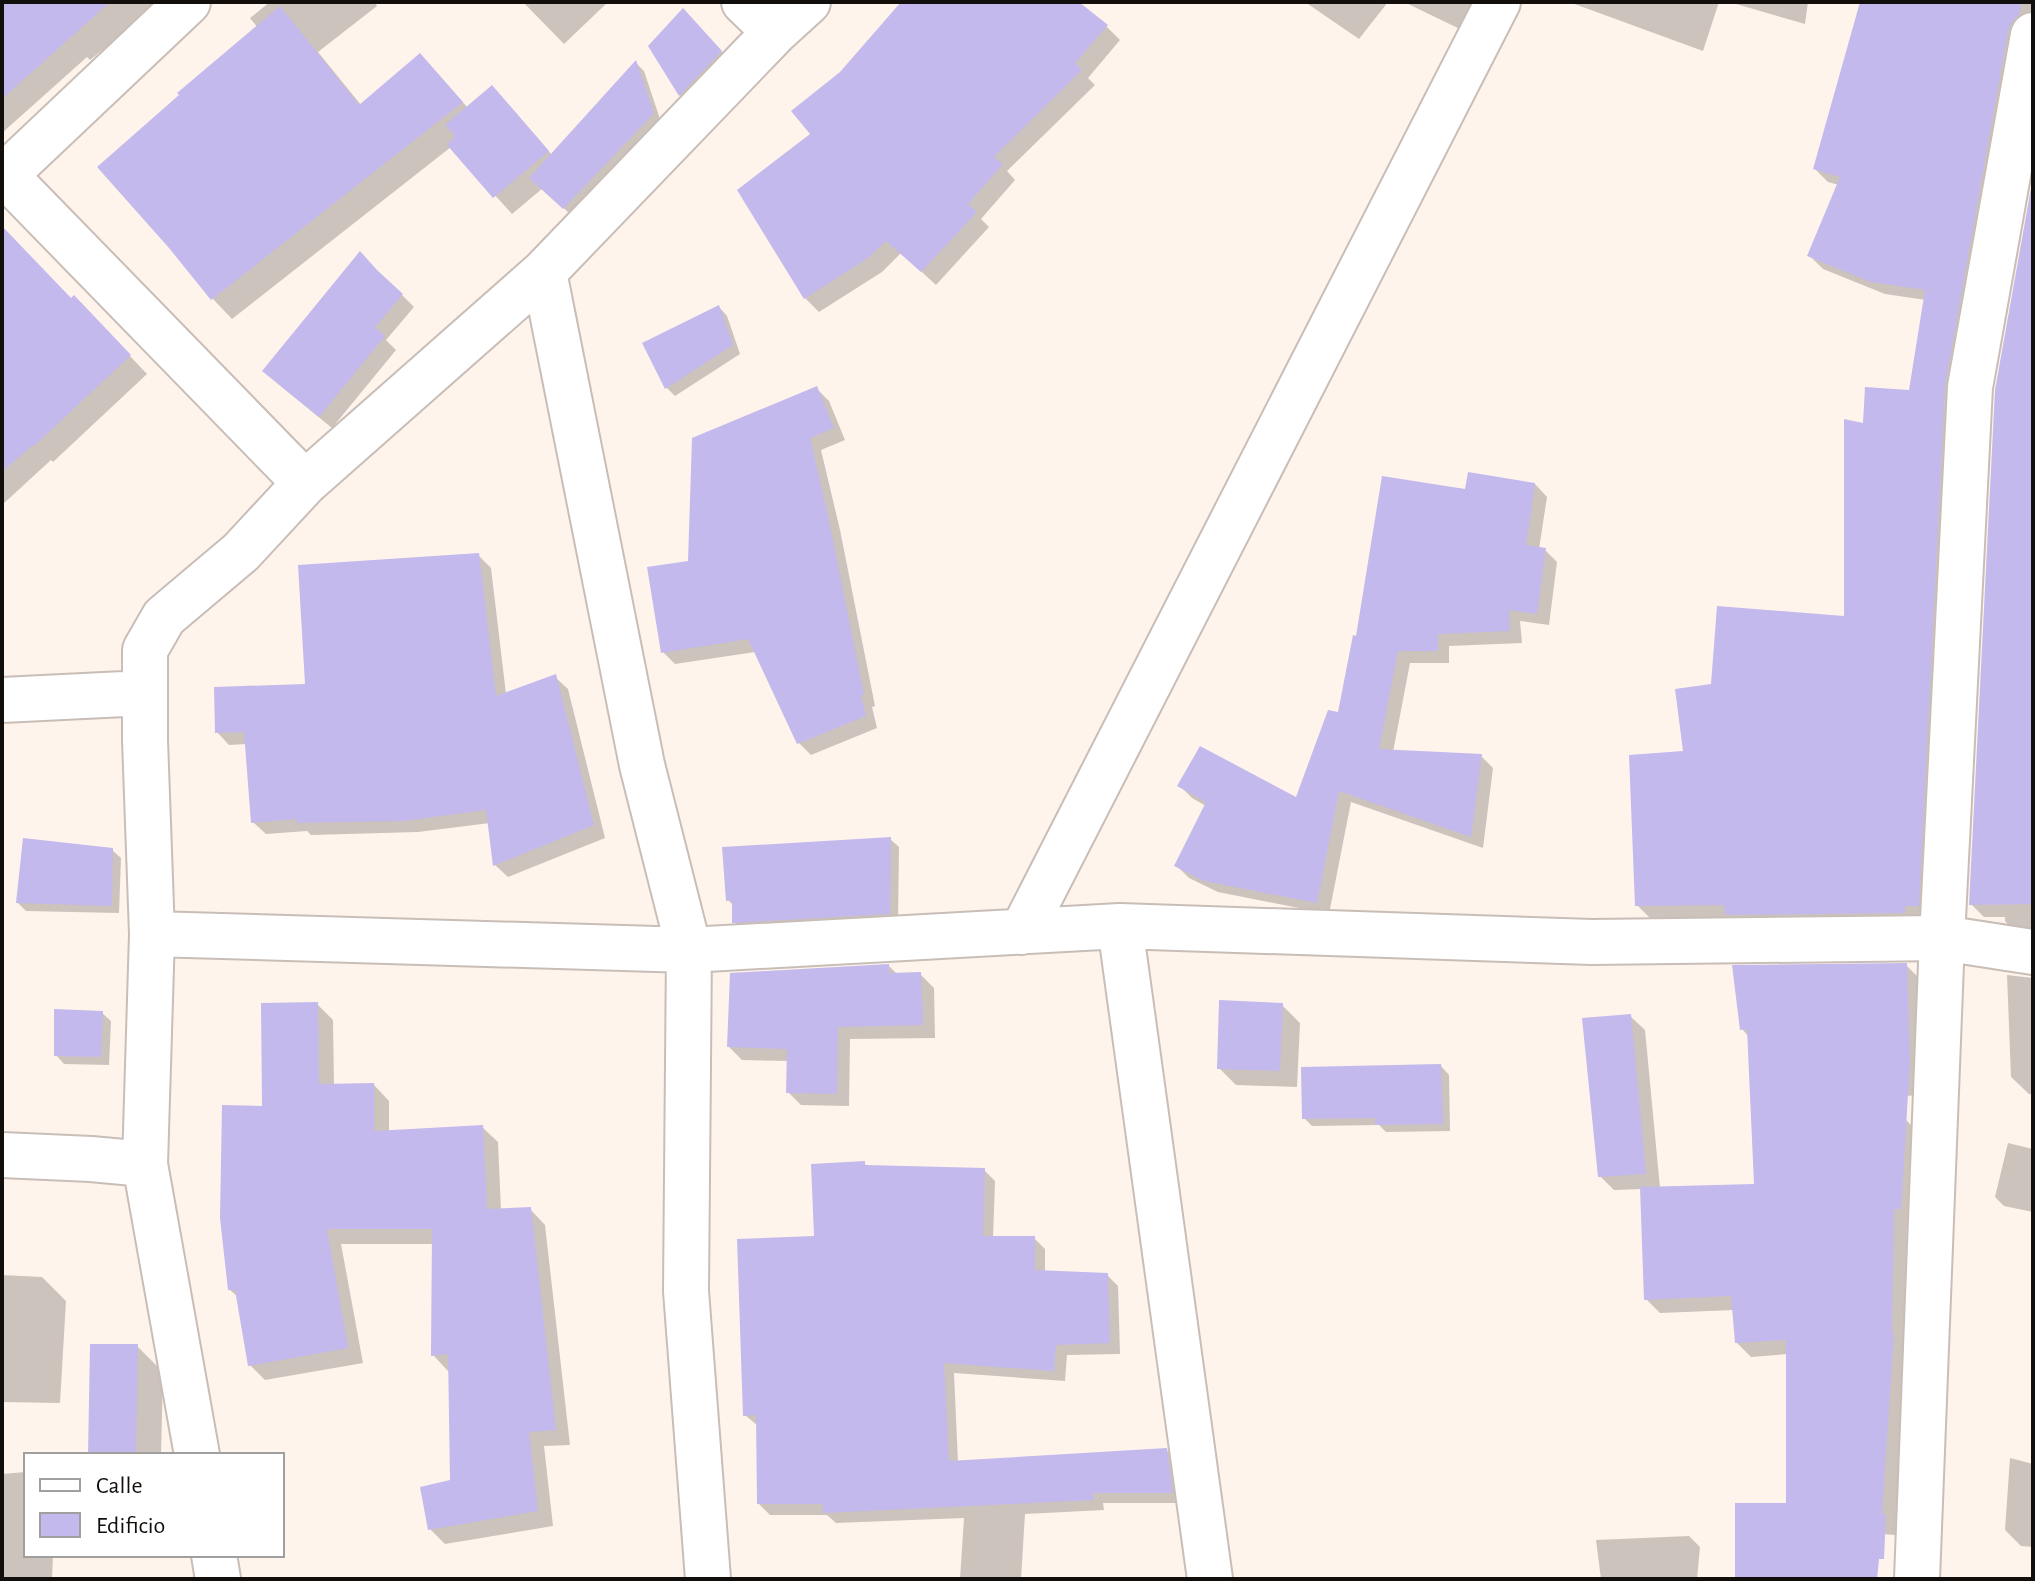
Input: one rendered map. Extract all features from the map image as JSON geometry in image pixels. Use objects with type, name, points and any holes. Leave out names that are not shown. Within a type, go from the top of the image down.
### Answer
[{"type":"street","points":[[188,2],[3,175],[305,483]]},
{"type":"street","points":[[744,2],[775,32]]},
{"type":"street","points":[[197,1453],[145,1164],[152,934],[145,650],[164,617],[241,552],[305,483],[544,272],[775,32],[808,2]]},
{"type":"street","points":[[1022,932],[1498,2]]},
{"type":"street","points":[[1917,1579],[1942,938],[1970,387],[2033,35]]},
{"type":"street","points":[[544,272],[642,765],[689,950],[686,1291],[708,1579]]},
{"type":"street","points":[[2,700],[145,693]]},
{"type":"street","points":[[1120,926],[1210,1579]]},
{"type":"street","points":[[152,934],[689,950],[1120,926],[1592,942],[1942,938],[2033,952]]},
{"type":"street","points":[[2,1155],[145,1164]]},
{"type":"street","points":[[214,1557],[218,1579]]},
{"type":"building","points":[[2,2],[110,2],[2,99]]},
{"type":"building","points":[[901,2],[1079,2],[1108,25],[1075,63],[1082,70],[994,157],[1003,164],[968,204],[977,212],[921,272],[886,241],[868,258],[804,299],[737,190],[810,134],[791,111],[840,72]]},
{"type":"building","points":[[1860,2],[2022,2],[2019,15],[2008,31],[1945,386],[1919,906],[1905,906],[1905,913],[1725,915],[1724,905],[1635,906],[1629,755],[1683,751],[1675,689],[1711,684],[1717,606],[1844,616],[1844,419],[1863,423],[1865,387],[1909,390],[1925,290],[1871,282],[1807,256],[1840,177],[1813,169]]},
{"type":"building","points":[[280,6],[359,105],[420,53],[463,102],[211,300],[97,167],[179,95],[177,93]]},
{"type":"building","points":[[683,8],[722,51],[679,96],[648,46]]},
{"type":"building","points":[[636,60],[654,113],[563,209],[529,178]]},
{"type":"building","points":[[492,85],[549,151],[493,198],[447,145],[455,136],[445,125]]},
{"type":"building","points":[[2033,177],[2033,904],[1969,905],[1995,390]]},
{"type":"building","points":[[2,226],[131,355],[2,472]]},
{"type":"building","points":[[360,251],[403,294],[375,327],[385,336],[319,417],[262,371]]},
{"type":"building","points":[[719,305],[733,345],[665,389],[642,343]]},
{"type":"building","points":[[817,386],[834,428],[810,438],[866,716],[797,744],[748,639],[661,653],[647,567],[688,561],[692,438]]},
{"type":"building","points":[[1468,472],[1535,483],[1526,545],[1546,548],[1537,614],[1509,610],[1510,631],[1438,634],[1438,651],[1398,651],[1379,749],[1482,754],[1471,837],[1339,791],[1317,903],[1204,881],[1174,866],[1206,802],[1177,786],[1200,746],[1296,797],[1328,710],[1338,712],[1353,635],[1356,636],[1382,476],[1465,489]]},
{"type":"building","points":[[479,553],[496,696],[556,674],[594,825],[493,866],[486,810],[404,821],[297,823],[296,819],[251,823],[244,732],[215,733],[214,687],[305,684],[298,565]]},
{"type":"building","points":[[891,837],[890,914],[732,923],[732,900],[726,901],[722,847]]},
{"type":"building","points":[[23,838],[113,848],[112,906],[16,903]]},
{"type":"building","points":[[1907,963],[1910,1062],[1901,1209],[1894,1209],[1894,1333],[1882,1514],[1886,1514],[1884,1559],[1879,1559],[1877,1579],[1735,1579],[1735,1503],[1786,1503],[1786,1340],[1735,1343],[1731,1296],[1644,1300],[1640,1187],[1754,1184],[1747,1029],[1740,1030],[1732,965]]},
{"type":"building","points":[[889,964],[889,973],[921,972],[923,1025],[838,1027],[837,1094],[786,1093],[787,1049],[727,1047],[730,973]]},
{"type":"building","points":[[1219,1000],[1283,1003],[1280,1071],[1217,1069]]},
{"type":"building","points":[[318,1002],[319,1084],[374,1083],[374,1131],[483,1125],[487,1209],[531,1207],[556,1430],[529,1432],[538,1511],[428,1530],[420,1487],[450,1480],[448,1354],[431,1356],[432,1229],[327,1229],[348,1348],[248,1366],[235,1290],[228,1290],[220,1218],[222,1105],[262,1106],[261,1003]]},
{"type":"building","points":[[54,1009],[103,1011],[101,1057],[54,1056]]},
{"type":"building","points":[[1631,1014],[1646,1174],[1598,1177],[1582,1018]]},
{"type":"building","points":[[1441,1064],[1443,1124],[1375,1125],[1375,1118],[1302,1119],[1301,1067]]},
{"type":"building","points":[[865,1161],[865,1165],[985,1168],[983,1236],[1035,1236],[1035,1270],[1108,1273],[1110,1343],[1056,1345],[1054,1371],[944,1363],[949,1461],[1167,1448],[1173,1493],[1093,1493],[1094,1500],[823,1513],[822,1504],[757,1504],[756,1415],[743,1416],[737,1239],[814,1236],[811,1164]]},
{"type":"building","points":[[90,1344],[138,1344],[136,1453],[88,1453]]}]
